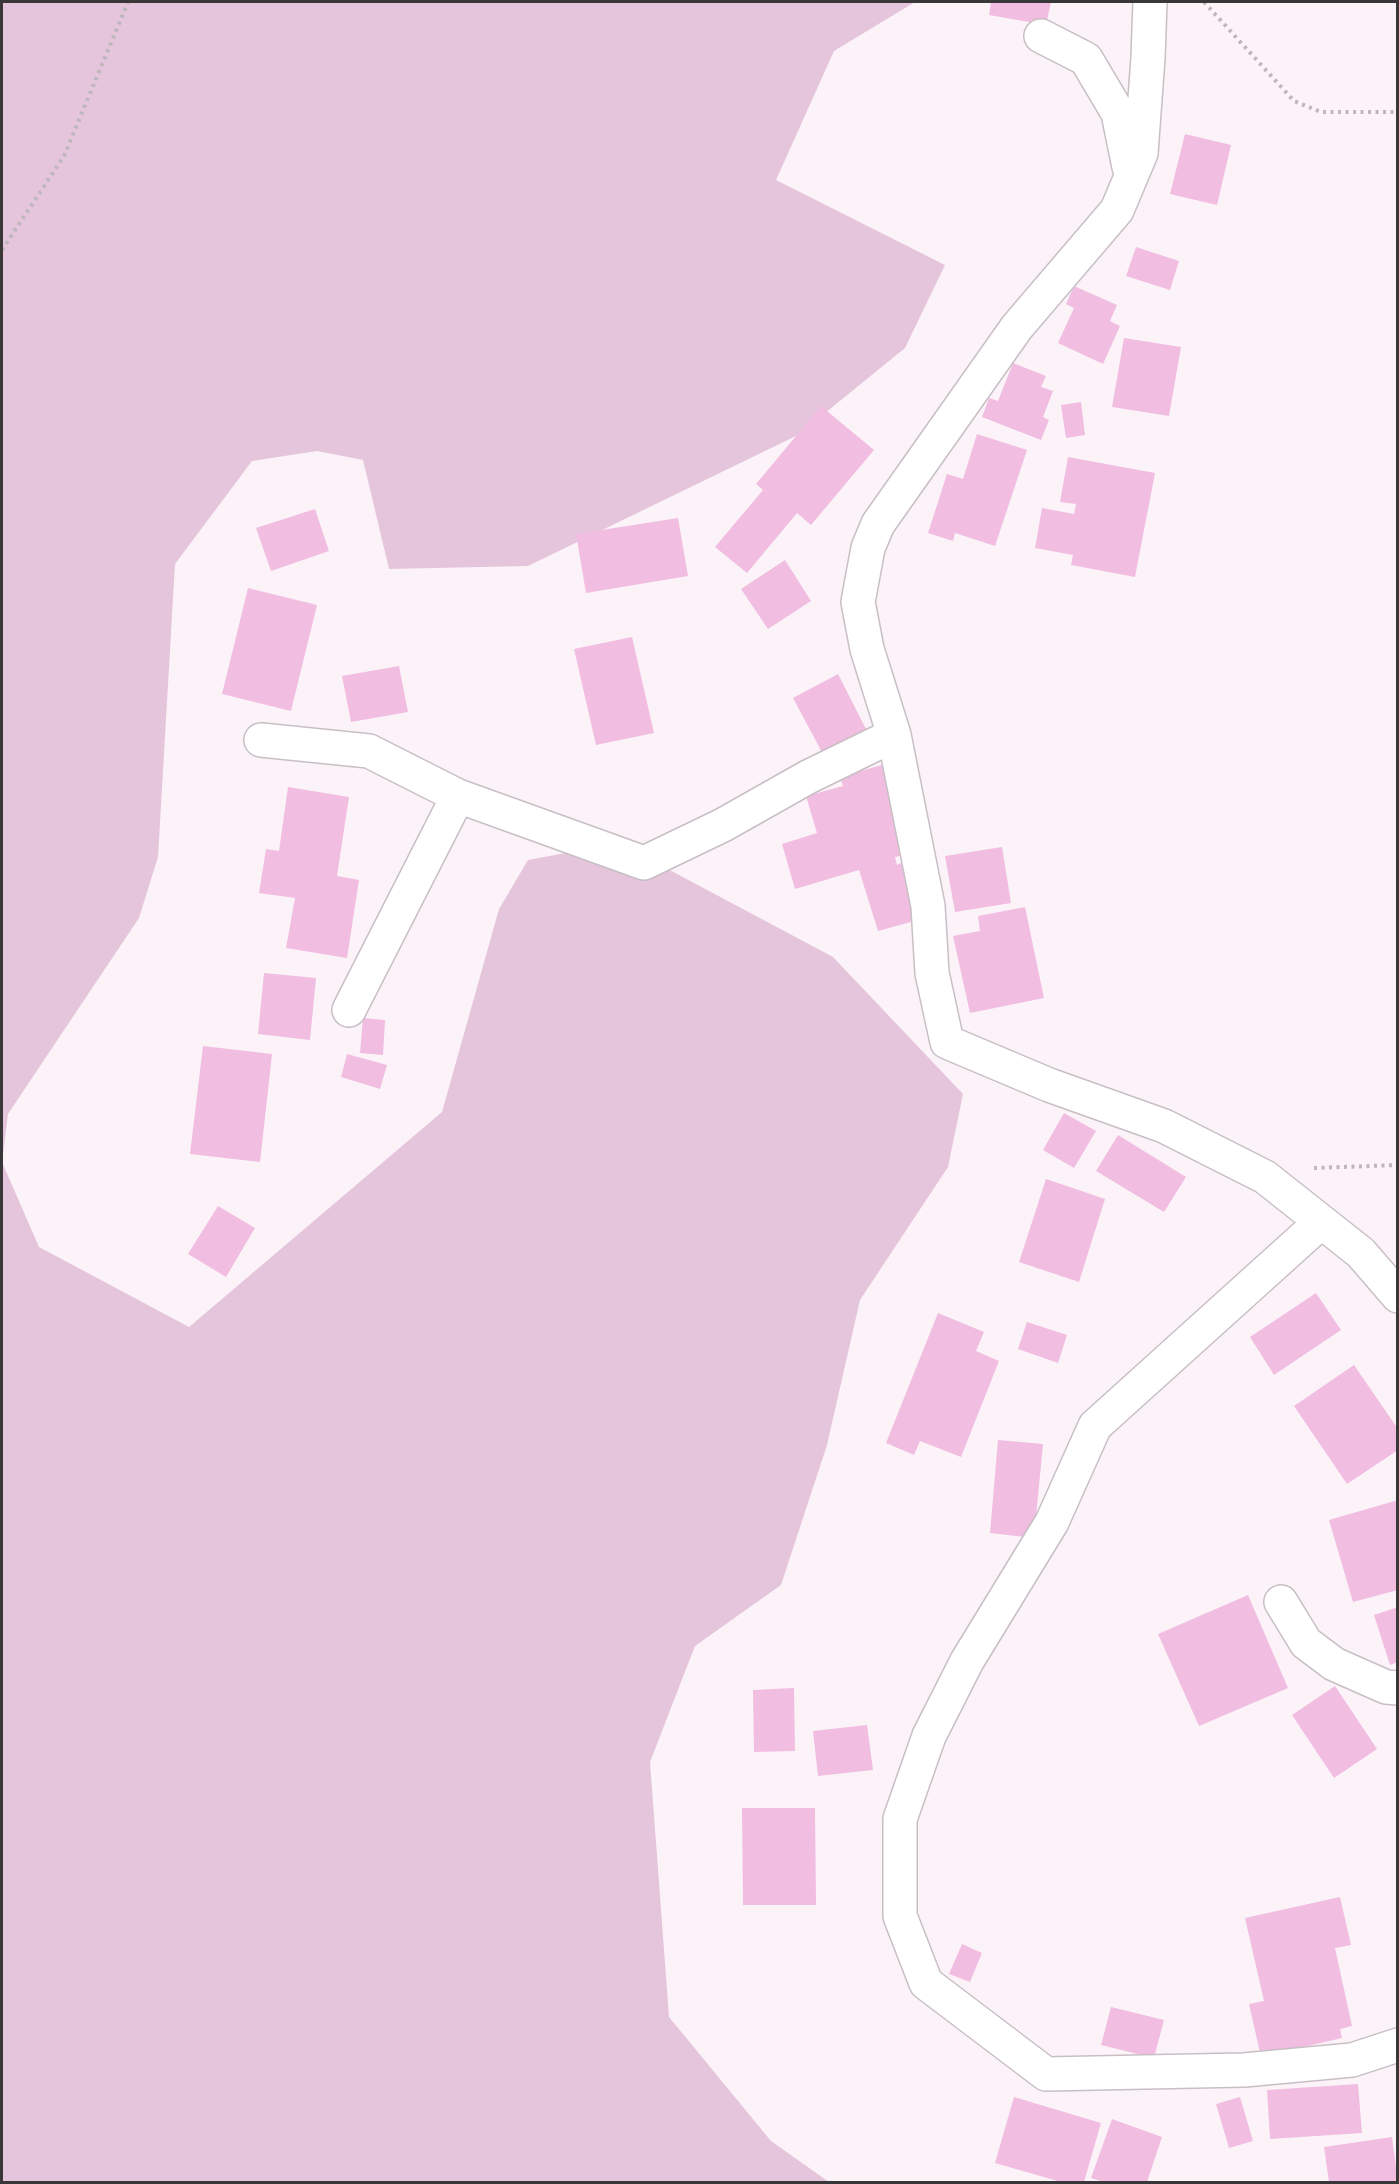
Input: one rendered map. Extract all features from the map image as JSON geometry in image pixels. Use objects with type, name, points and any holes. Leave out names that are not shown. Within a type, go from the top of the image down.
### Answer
[{"type":"street","points":[[1150,2],[1141,153],[1131,178],[1117,210],[1017,327],[878,524],[868,548],[858,602],[867,649],[894,735],[928,906],[933,973],[947,1042],[1049,1085],[1164,1126],[1265,1177],[1360,1253],[1398,1296]]},
{"type":"street","points":[[1041,36],[1086,59],[1118,113],[1131,178]]},
{"type":"street","points":[[261,740],[369,750],[458,796],[644,863],[723,825],[808,777],[894,735]]},
{"type":"street","points":[[349,1010],[458,796]]},
{"type":"street","points":[[1321,1221],[1095,1426],[1052,1522],[967,1661],[929,1736],[900,1819],[900,1916],[926,1983],[1046,2074],[1244,2070],[1352,2060],[1398,2045]]},
{"type":"street","points":[[1281,1602],[1306,1643],[1334,1664],[1386,1687],[1398,1688]]},
{"type":"path","points":[[2,250],[64,156],[128,2]]},
{"type":"path","points":[[1204,2],[1294,101],[1321,112],[1398,112]]},
{"type":"path","points":[[1265,1177],[1317,1168],[1398,1165]]},
{"type":"shaded area","points":[[2,2],[915,2],[834,51],[776,180],[945,265],[905,348],[798,435],[528,566],[389,569],[363,460],[317,451],[252,461],[175,564],[158,857],[139,918],[8,1114],[2,1162]]},
{"type":"shaded area","points":[[619,843],[833,957],[963,1094],[948,1167],[860,1300],[827,1445],[781,1585],[695,1646],[650,1762],[669,2017],[771,2141],[829,2182],[2,2182],[2,1162],[39,1247],[189,1327],[442,1112],[499,909],[528,860]]},
{"type":"building","points":[[991,2],[1051,2],[1046,25],[989,15]]},
{"type":"building","points":[[1185,134],[1231,145],[1217,205],[1170,194]]},
{"type":"building","points":[[1136,247],[1179,261],[1170,290],[1126,276]]},
{"type":"building","points":[[1074,286],[1117,305],[1110,321],[1120,326],[1103,364],[1058,343],[1074,308],[1066,304]]},
{"type":"building","points":[[1124,338],[1181,347],[1169,416],[1112,407]]},
{"type":"building","points":[[1013,363],[1046,376],[1041,387],[1053,391],[1043,417],[1049,420],[1041,440],[982,417],[989,398],[998,401]]},
{"type":"building","points":[[1081,402],[1085,435],[1066,438],[1061,405]]},
{"type":"building","points":[[821,406],[874,450],[811,525],[797,513],[747,573],[715,547],[763,490],[756,484]]},
{"type":"building","points":[[977,434],[1027,450],[995,546],[955,533],[953,541],[928,533],[947,474],[963,479]]},
{"type":"building","points":[[1068,457],[1155,473],[1135,577],[1071,565],[1073,555],[1035,548],[1042,508],[1074,514],[1076,504],[1060,502]]},
{"type":"building","points":[[315,509],[329,551],[271,571],[256,528]]},
{"type":"building","points":[[678,518],[688,576],[586,593],[576,534]]},
{"type":"building","points":[[785,560],[811,601],[768,629],[741,589]]},
{"type":"building","points":[[248,588],[317,605],[291,711],[222,694]]},
{"type":"building","points":[[632,637],[654,733],[596,745],[574,649]]},
{"type":"building","points":[[399,666],[408,712],[351,722],[342,676]]},
{"type":"building","points":[[838,674],[869,735],[825,758],[793,698]]},
{"type":"building","points":[[885,764],[912,853],[895,857],[897,865],[901,863],[918,920],[878,931],[859,870],[795,889],[782,844],[817,833],[806,796],[843,786],[840,777]]},
{"type":"building","points":[[288,787],[349,797],[337,876],[359,880],[347,958],[286,948],[295,898],[259,893],[266,849],[279,851]]},
{"type":"building","points":[[1002,847],[1011,903],[955,912],[945,856]]},
{"type":"building","points":[[1025,907],[1044,998],[970,1013],[953,936],[980,931],[978,916]]},
{"type":"building","points":[[264,973],[316,978],[310,1040],[258,1034]]},
{"type":"building","points":[[363,1018],[385,1020],[383,1055],[360,1053]]},
{"type":"building","points":[[203,1046],[272,1054],[260,1162],[190,1154]]},
{"type":"building","points":[[347,1054],[387,1065],[380,1089],[341,1077]]},
{"type":"building","points":[[1064,1113],[1096,1131],[1074,1168],[1043,1150]]},
{"type":"building","points":[[1118,1135],[1186,1177],[1164,1212],[1096,1171]]},
{"type":"building","points":[[1046,1179],[1105,1199],[1079,1282],[1019,1262]]},
{"type":"building","points":[[218,1206],[255,1228],[226,1277],[188,1254]]},
{"type":"building","points":[[1316,1293],[1341,1330],[1274,1375],[1250,1337]]},
{"type":"building","points":[[938,1313],[984,1332],[976,1351],[999,1361],[961,1457],[920,1441],[914,1455],[886,1443]]},
{"type":"building","points":[[1027,1322],[1067,1335],[1058,1363],[1018,1349]]},
{"type":"building","points":[[1354,1365],[1398,1429],[1398,1450],[1347,1484],[1294,1406]]},
{"type":"building","points":[[998,1440],[1043,1444],[1034,1538],[990,1533]]},
{"type":"building","points":[[1398,1500],[1398,1590],[1353,1602],[1329,1520]]},
{"type":"building","points":[[1248,1595],[1288,1688],[1199,1726],[1158,1634]]},
{"type":"building","points":[[1398,1607],[1398,1662],[1390,1665],[1374,1615]]},
{"type":"building","points":[[1335,1686],[1377,1749],[1334,1778],[1292,1715]]},
{"type":"building","points":[[794,1688],[795,1751],[754,1752],[753,1690]]},
{"type":"building","points":[[867,1725],[873,1770],[818,1776],[813,1731]]},
{"type":"building","points":[[742,1808],[815,1808],[816,1905],[743,1905]]},
{"type":"building","points":[[1340,1897],[1351,1945],[1335,1948],[1352,2026],[1340,2029],[1342,2038],[1261,2057],[1249,2004],[1264,2001],[1245,1918]]},
{"type":"building","points":[[962,1944],[982,1953],[970,1982],[949,1974]]},
{"type":"building","points":[[1111,2007],[1164,2020],[1154,2058],[1101,2045]]},
{"type":"building","points":[[1358,2084],[1362,2133],[1270,2139],[1267,2090]]},
{"type":"building","points":[[1014,2097],[1101,2123],[1084,2182],[1061,2182],[995,2163]]},
{"type":"building","points":[[1240,2097],[1253,2141],[1229,2148],[1216,2104]]},
{"type":"building","points":[[1112,2119],[1162,2137],[1147,2182],[1104,2182],[1091,2178]]},
{"type":"building","points":[[1392,2137],[1398,2182],[1329,2182],[1324,2147]]}]
